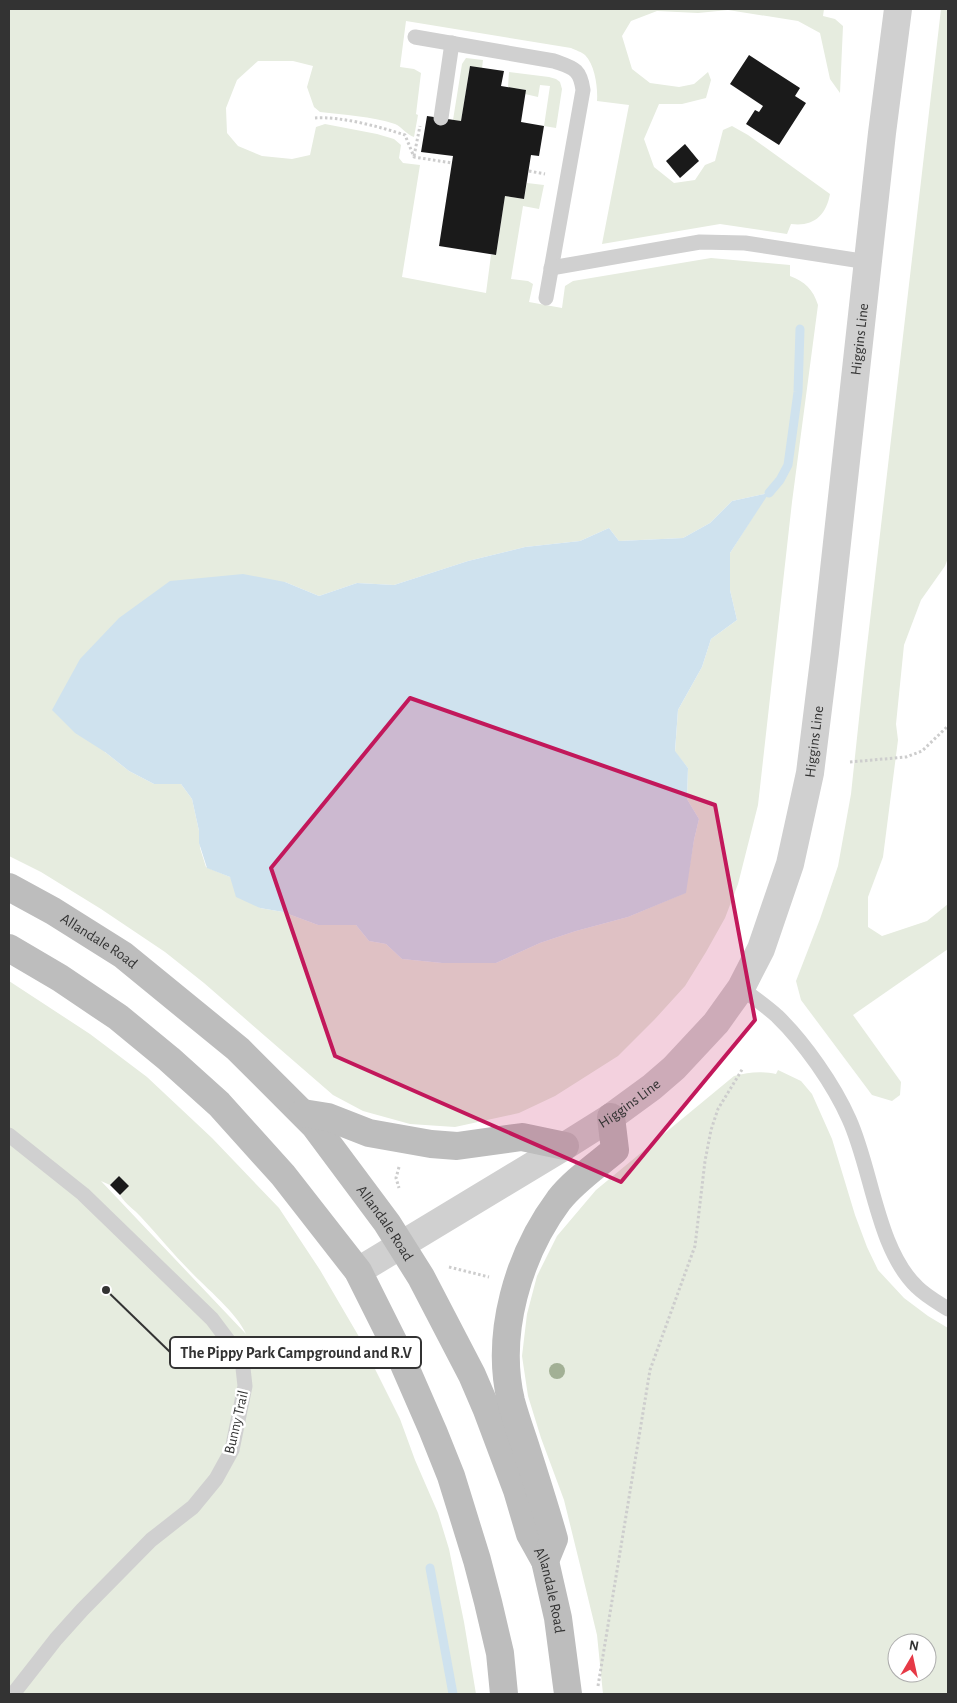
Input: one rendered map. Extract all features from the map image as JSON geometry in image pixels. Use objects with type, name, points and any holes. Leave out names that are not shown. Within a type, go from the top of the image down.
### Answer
[{"type":"main road","name":"Allandale Road","points":[[9,887],[53,911],[123,955],[238,1049],[303,1113],[334,1151],[402,1245],[422,1277],[476,1384],[517,1490],[530,1534],[545,1561],[558,1618],[568,1694]]},
{"type":"main road","points":[[9,948],[60,978],[118,1017],[219,1104],[284,1175],[358,1271],[406,1369],[451,1476],[488,1602],[500,1653],[504,1694]]},
{"type":"main road","points":[[303,1113],[328,1117],[369,1133],[430,1144],[457,1146],[522,1137],[565,1146]]},
{"type":"main road","points":[[545,1561],[554,1539],[511,1401],[506,1347],[510,1319],[514,1292],[522,1265],[545,1221],[559,1200],[574,1184],[615,1150],[610,1117]]},
{"type":"street","name":"Higgins Line","points":[[358,1271],[565,1146],[652,1088],[674,1068],[716,1023],[741,988],[762,949],[790,864],[810,773],[898,9]]},
{"type":"lane","points":[[416,37],[554,61],[572,67],[581,77],[583,90],[546,298]]},
{"type":"lane","points":[[441,118],[452,43]]},
{"type":"lane","points":[[552,268],[636,255],[700,242],[745,243],[868,262]]},
{"type":"lane","points":[[741,988],[782,1022],[819,1067],[833,1088],[850,1120],[889,1244],[901,1268],[916,1287],[948,1309]]},
{"type":"lane","name":"Bunny Trail","points":[[9,1135],[83,1194],[212,1319],[242,1359],[245,1386],[232,1450],[216,1479],[193,1507],[151,1540],[82,1610],[56,1639],[13,1694]]},
{"type":"path","points":[[315,118],[326,117],[382,128],[405,135],[414,157],[452,163]]},
{"type":"path","points":[[850,762],[906,757],[922,751],[948,726]]},
{"type":"path","points":[[597,1694],[650,1370],[695,1246],[710,1130],[718,1109],[743,1068]]},
{"type":"path","points":[[399,1164],[396,1178],[400,1194]]},
{"type":"path","points":[[444,1265],[494,1279]]},
{"type":"highlighted area","points":[[410,698],[715,805],[755,1020],[621,1182],[335,1056],[271,868]]},
{"type":"shaded area","points":[[9,9],[824,9],[823,16],[835,19],[843,26],[840,93],[830,79],[820,33],[798,21],[728,10],[698,13],[657,11],[631,21],[622,36],[632,69],[650,83],[679,87],[694,84],[708,72],[711,80],[706,98],[682,104],[659,104],[644,139],[654,167],[674,183],[695,180],[705,165],[715,161],[723,130],[732,126],[748,135],[830,194],[822,214],[806,224],[791,224],[787,234],[720,224],[602,244],[629,105],[597,101],[596,83],[591,65],[584,54],[571,48],[406,21],[400,67],[414,69],[421,73],[416,114],[418,115],[414,137],[398,125],[386,121],[320,112],[314,107],[307,87],[313,66],[293,61],[258,61],[237,80],[226,108],[227,133],[238,146],[262,156],[292,159],[310,155],[316,127],[325,124],[377,134],[394,139],[401,145],[399,158],[403,163],[420,165],[402,277],[486,293],[491,255],[496,255],[505,196],[524,199],[527,183],[544,185],[539,209],[523,206],[511,279],[528,281],[533,284],[529,302],[562,308],[565,286],[573,281],[711,258],[790,265],[790,276],[808,287],[816,299],[818,305],[792,502],[758,805],[738,884],[725,918],[685,986],[618,1056],[555,1096],[519,1113],[455,1127],[410,1124],[363,1111],[333,1095],[204,983],[165,952],[41,872],[9,856]],"holes":[[[768,493],[730,553],[730,590],[737,620],[711,639],[702,667],[678,710],[675,752],[688,768],[687,799],[699,819],[685,893],[628,917],[540,943],[496,963],[442,963],[402,959],[386,944],[369,941],[356,925],[318,925],[283,912],[260,908],[230,877],[206,867],[200,848],[199,831],[192,799],[181,784],[154,784],[129,771],[105,752],[285,582],[319,596],[357,583],[394,585],[468,561],[525,547],[580,541],[609,528],[619,541],[683,538],[710,523],[732,501]]]},
{"type":"shaded area","points":[[941,9],[948,9],[948,558],[945,566],[921,600],[904,645],[896,724],[898,740],[883,857],[868,897],[868,927],[882,936],[927,921],[948,904],[948,949],[853,1015],[901,1082],[900,1095],[892,1101],[872,1095],[801,1000],[796,981],[838,866],[851,794]]},
{"type":"shaded area","points":[[466,58],[483,60],[482,68],[470,66],[461,121],[453,120],[462,64]]},
{"type":"shaded area","points":[[509,72],[549,77],[560,82],[562,89],[556,128],[544,126],[550,86],[540,85],[538,97],[525,94],[526,90],[508,87]]},
{"type":"shaded area","points":[[9,981],[90,1034],[147,1077],[212,1138],[279,1208],[320,1270],[358,1335],[400,1419],[438,1513],[449,1549],[476,1694],[9,1694]],"holes":[[[119,1176],[128,1186],[120,1195],[122,1198],[184,1265],[229,1309],[246,1334],[101,1181],[110,1185]]]},
{"type":"shaded area","points":[[778,1070],[801,1081],[812,1094],[832,1139],[855,1215],[878,1270],[904,1298],[948,1328],[948,1694],[603,1694],[597,1635],[564,1500],[528,1396],[522,1356],[527,1314],[537,1276],[557,1236],[596,1190],[734,1076],[765,1072],[776,1074]]},
{"type":"water","points":[[769,493],[730,553],[730,590],[737,620],[711,639],[702,667],[678,710],[675,751],[688,768],[687,799],[699,819],[686,893],[628,917],[540,943],[496,963],[442,963],[402,959],[386,944],[369,941],[356,925],[318,925],[283,912],[260,908],[236,897],[230,877],[207,868],[199,843],[199,831],[192,799],[181,784],[154,784],[129,771],[105,752],[75,733],[52,710],[80,659],[119,618],[170,581],[243,574],[285,582],[319,596],[357,583],[394,585],[468,561],[525,547],[580,541],[609,528],[619,541],[683,538],[710,523],[732,501]]},
{"type":"building","points":[[749,55],[800,88],[795,96],[806,103],[779,145],[746,124],[755,110],[759,112],[763,106],[730,84]]},
{"type":"building","points":[[470,66],[504,71],[501,86],[526,90],[521,122],[544,126],[539,156],[531,155],[524,199],[505,196],[496,255],[439,246],[453,156],[421,152],[427,116],[461,121]]},
{"type":"building","points":[[685,144],[699,161],[680,178],[666,161]]},
{"type":"building","points":[[119,1176],[129,1186],[120,1195],[110,1185]]},
{"type":"waterway","points":[[769,493],[780,480],[788,465],[798,392],[800,329]]},
{"type":"waterway","points":[[430,1568],[453,1694]]},
{"type":"place","name":"The Pippy Park Campground and R.V","points":[[106,1290]]}]
